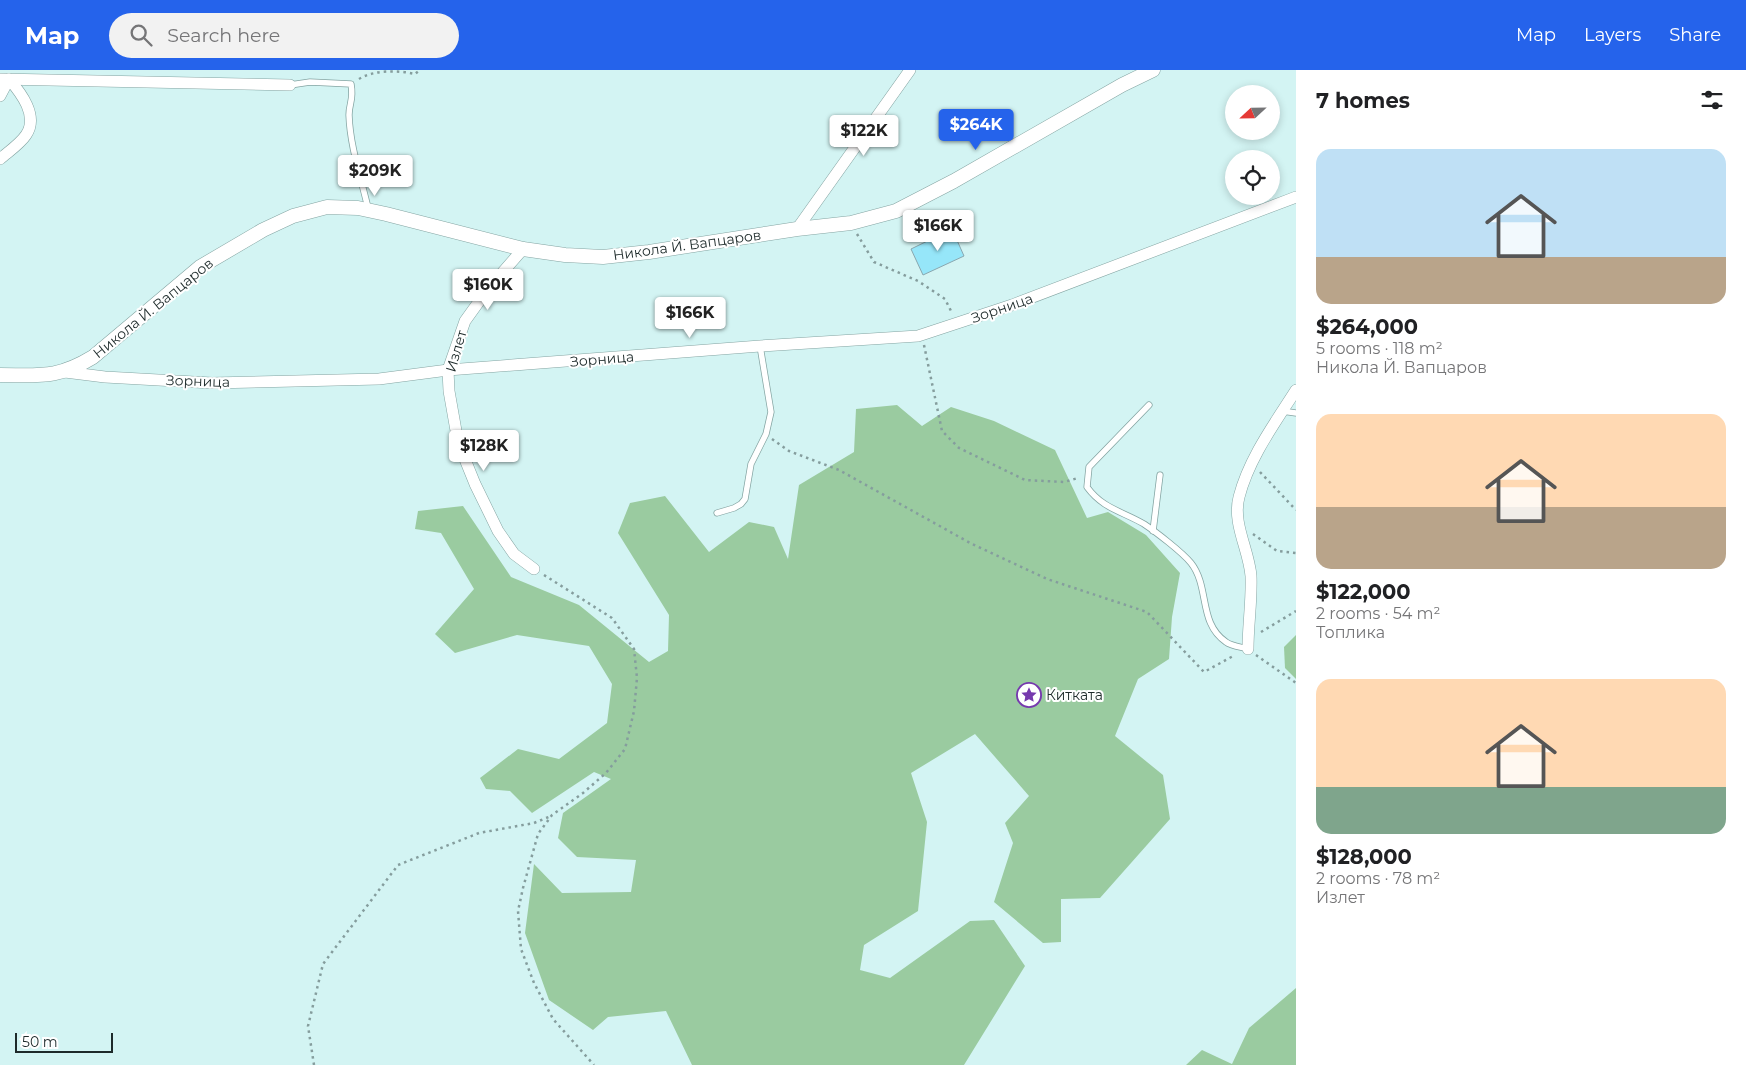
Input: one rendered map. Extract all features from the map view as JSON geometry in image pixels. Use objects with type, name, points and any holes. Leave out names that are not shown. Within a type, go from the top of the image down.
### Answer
[{"type":"street","points":[[797,228],[910,70]]},
{"type":"street","name":"Никола Й. Вапцаров","points":[[0,375],[46,375],[64,372],[93,357],[200,267],[263,230],[293,216],[327,207],[369,210],[523,249],[565,255],[603,256],[650,252],[797,228],[851,223],[896,211],[954,181],[1122,85],[1152,70]]},
{"type":"street","points":[[5,79],[290,85]]},
{"type":"street","points":[[0,96],[5,79]]},
{"type":"street","points":[[0,159],[26,137],[30,128],[30,116],[24,97],[5,79]]},
{"type":"street","name":"Зорница","points":[[64,372],[105,377],[212,383],[379,379],[448,370],[918,336],[957,324],[1113,268],[1296,197]]},
{"type":"street","name":"Излет","points":[[523,249],[488,290],[466,321],[448,370],[454,429],[475,484],[498,531],[514,554],[534,569]]},
{"type":"street","points":[[1248,643],[1251,577],[1247,552],[1239,523],[1239,498],[1253,462],[1296,390]]},
{"type":"lane","points":[[290,85],[310,82],[351,84],[354,96],[349,113],[352,139],[369,210]]},
{"type":"lane","points":[[717,513],[734,508],[741,504],[745,498],[750,464],[766,434],[771,412],[760,346]]},
{"type":"lane","points":[[1149,404],[1089,467],[1086,487],[1095,499],[1144,524],[1189,561],[1202,581],[1205,609],[1212,628],[1226,642],[1248,643]]},
{"type":"lane","points":[[1282,411],[1296,413]]},
{"type":"lane","points":[[1153,532],[1160,476]]},
{"type":"path","points":[[351,84],[365,75],[404,72],[415,74],[420,70]]},
{"type":"path","points":[[851,223],[864,249],[874,262],[918,281],[945,299],[957,324]]},
{"type":"path","points":[[918,336],[925,347],[942,430],[958,448],[1025,480],[1064,482],[1087,475]]},
{"type":"path","points":[[766,434],[790,451],[839,470],[972,544],[1047,579],[1147,612],[1204,672],[1296,611]]},
{"type":"path","points":[[1253,462],[1292,509],[1296,510]]},
{"type":"path","points":[[1239,523],[1277,551],[1296,553]]},
{"type":"path","points":[[314,1065],[308,1026],[323,964],[398,865],[479,833],[534,823],[552,815],[606,773],[625,749],[634,711],[637,678],[634,649],[612,618],[534,569]]},
{"type":"path","points":[[1248,643],[1296,683]]},
{"type":"path","points":[[552,815],[538,834],[523,888],[518,911],[521,949],[534,983],[553,1018],[594,1065]]},
{"type":"green space","points":[[897,405],[922,426],[951,407],[994,421],[1055,450],[1087,518],[1108,512],[1146,535],[1180,573],[1172,617],[1169,659],[1138,679],[1115,736],[1163,775],[1170,819],[1100,898],[1061,899],[1061,942],[1043,943],[994,902],[1013,843],[1005,823],[1029,796],[975,734],[911,773],[927,822],[918,911],[864,945],[860,970],[890,978],[970,921],[994,920],[1025,966],[964,1065],[692,1065],[666,1011],[608,1017],[593,1030],[549,1000],[525,933],[534,864],[562,893],[631,892],[636,860],[577,857],[558,838],[563,813],[611,779],[594,772],[532,813],[510,791],[486,789],[480,778],[518,749],[559,759],[607,723],[612,684],[589,646],[517,635],[455,653],[435,634],[474,589],[441,533],[415,529],[418,511],[463,506],[511,577],[579,605],[649,662],[668,651],[669,615],[618,533],[630,503],[665,496],[709,552],[749,522],[774,527],[788,559],[799,485],[854,452],[856,409]]},
{"type":"green space","points":[[1296,635],[1296,679],[1285,668],[1284,647]]},
{"type":"green space","points":[[1296,988],[1296,1065],[1186,1065],[1202,1050],[1232,1064],[1249,1028]]},
{"type":"building","points":[[952,229],[964,256],[923,275],[911,249]]},
{"type":"place","name":"Китката","points":[[1029,695]]}]
